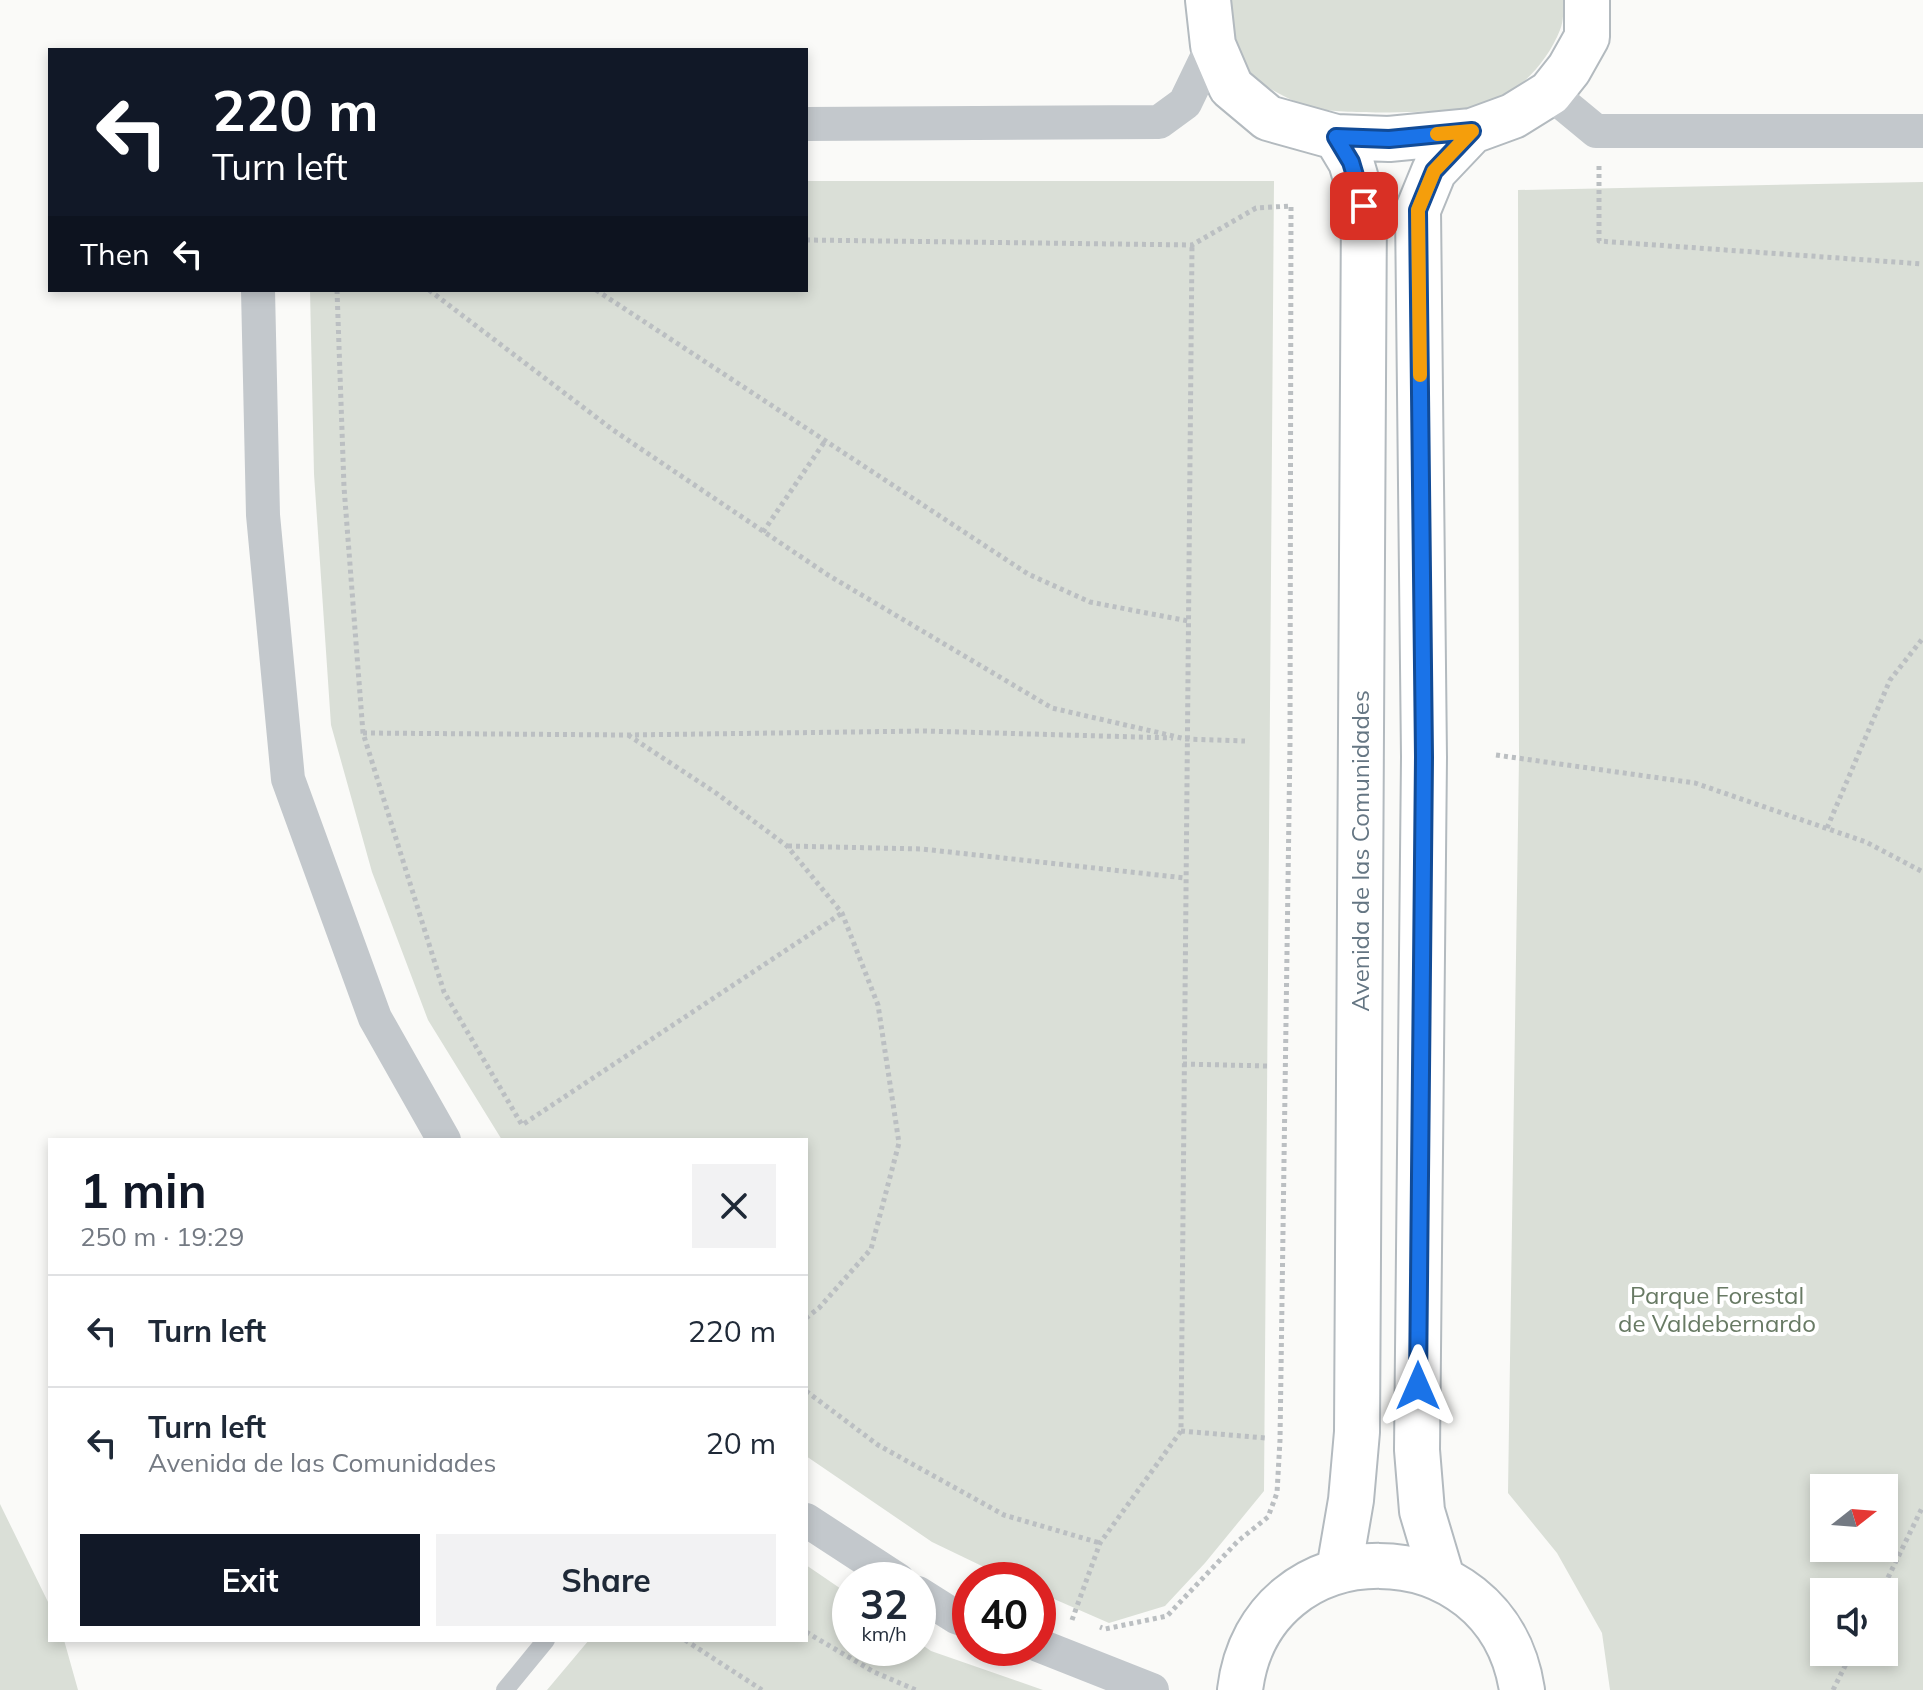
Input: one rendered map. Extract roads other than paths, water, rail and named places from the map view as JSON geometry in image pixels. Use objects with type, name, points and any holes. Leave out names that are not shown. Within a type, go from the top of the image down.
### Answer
[{"type":"street","points":[[1208,0],[1213,45],[1231,87],[1268,118],[1336,137],[1389,139],[1472,131],[1513,116],[1550,93],[1569,69],[1587,37],[1587,0]]},
{"type":"street","points":[[808,124],[1159,122],[1185,103],[1213,45]]},
{"type":"street","points":[[1550,93],[1596,131],[1923,131]]},
{"type":"street","points":[[1442,1578],[1422,1511],[1417,1450],[1424,757],[1418,210],[1434,171],[1472,131]]},
{"type":"street","name":"Avenida de las Comunidades","points":[[1336,137],[1351,162],[1364,206],[1357,1432],[1351,1500],[1339,1570]]},
{"type":"street","points":[[258,292],[263,515],[288,779],[375,1018],[443,1138]]},
{"type":"street","points":[[808,1521],[870,1562]]},
{"type":"street","points":[[1240,1690],[1249,1652],[1260,1629],[1294,1593],[1316,1579],[1339,1570],[1391,1564],[1442,1578],[1475,1599],[1498,1627],[1514,1657],[1522,1690]]},
{"type":"street","points":[[1056,1652],[1152,1690]]},
{"type":"lane","points":[[505,1690],[544,1642]]},
{"type":"park label","name":"Parque Forestal de Valdebernardo","points":[[1717,1309]]}]
